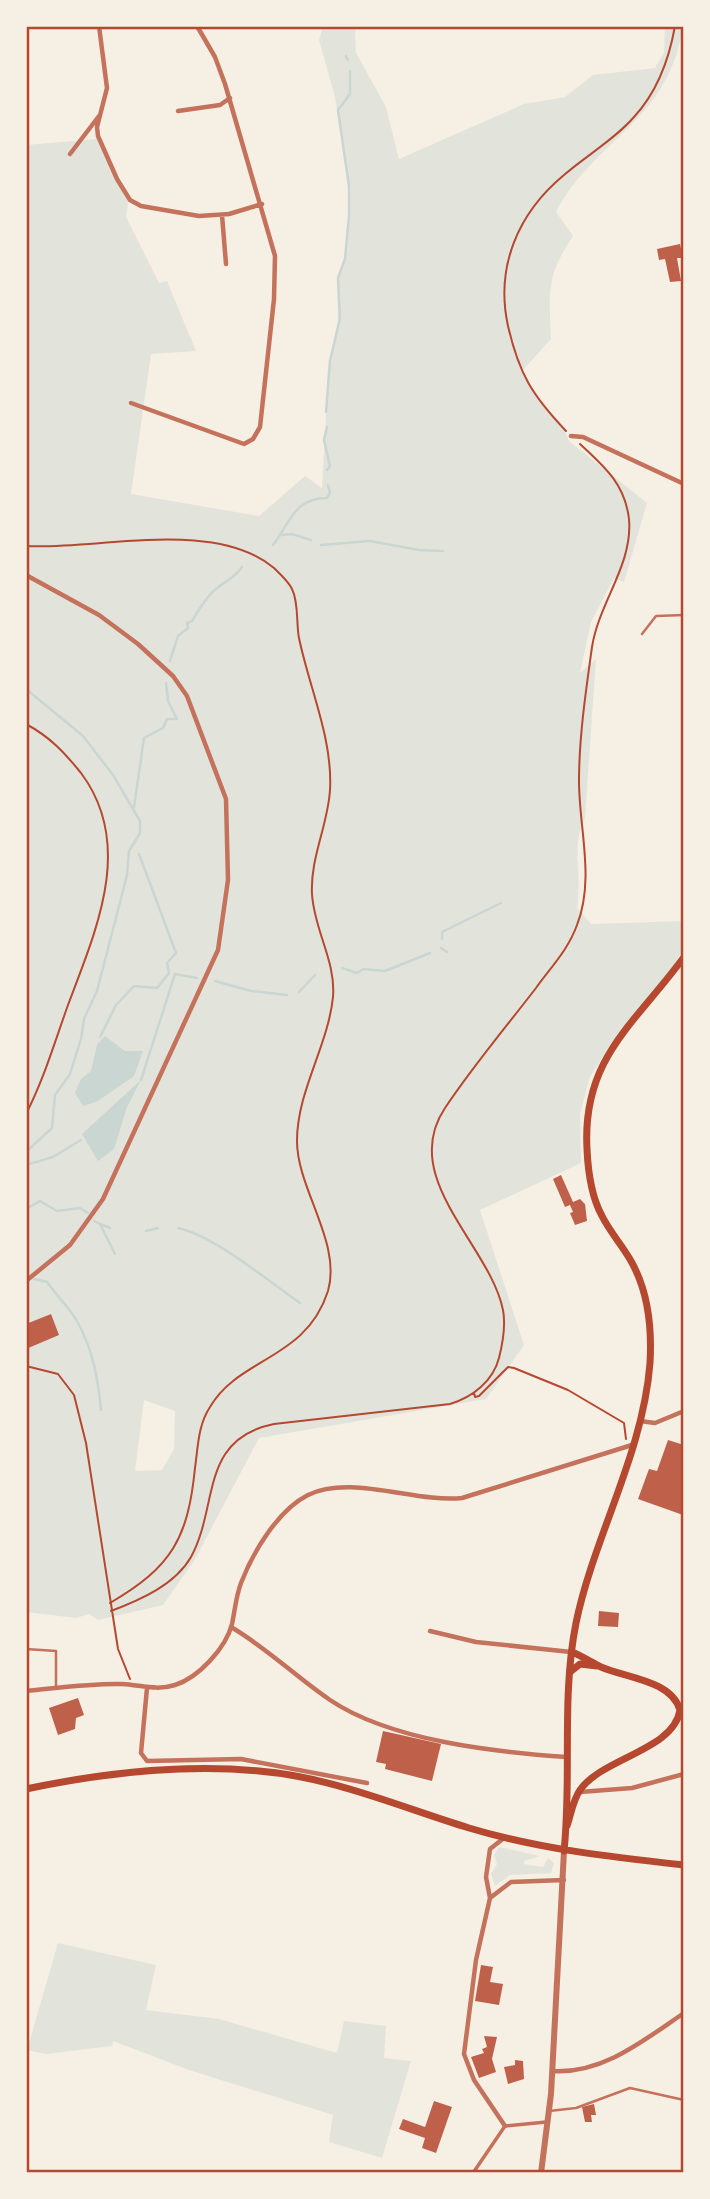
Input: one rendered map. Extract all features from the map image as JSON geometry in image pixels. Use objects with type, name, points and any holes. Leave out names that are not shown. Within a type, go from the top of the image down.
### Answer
[{"type":"main road","points":[[564,1851],[572,1652],[579,1613],[639,1421],[645,1393],[650,1341],[645,1298],[635,1268],[595,1201],[587,1157],[587,1112],[595,1079],[611,1048],[684,957]]},
{"type":"main road","points":[[566,1830],[579,1792],[594,1776],[669,1733],[679,1718],[680,1697],[601,1667],[572,1652]]},
{"type":"main road","points":[[570,1672],[580,1664],[601,1667]]},
{"type":"main road","points":[[26,1789],[102,1775],[209,1768],[261,1771],[342,1787],[504,1838],[564,1851],[684,1865]]},
{"type":"main road","points":[[566,1785],[579,1792]]},
{"type":"street","points":[[99,26],[107,96],[97,127],[111,167],[130,200],[172,212],[222,215],[262,204]]},
{"type":"street","points":[[131,403],[234,442],[247,443],[256,436],[262,412],[275,256],[230,98],[215,57],[197,26]]},
{"type":"street","points":[[178,111],[220,105],[230,98]]},
{"type":"street","points":[[70,154],[100,116]]},
{"type":"street","points":[[222,215],[226,264]]},
{"type":"street","points":[[571,436],[583,438],[684,484]]},
{"type":"street","points":[[26,575],[99,615],[138,644],[173,676],[187,696],[226,799],[228,880],[218,950],[103,1199],[70,1245],[26,1281]]},
{"type":"street","points":[[639,1421],[655,1423],[684,1411]]},
{"type":"street","points":[[26,1691],[134,1685],[164,1688],[187,1680],[214,1655],[231,1627],[237,1594],[246,1570],[284,1513],[308,1495],[339,1488],[438,1499],[462,1497],[632,1445]]},
{"type":"street","points":[[231,1627],[273,1654],[331,1701],[363,1717],[492,1752],[567,1757]]},
{"type":"street","points":[[430,1631],[497,1645],[572,1652]]},
{"type":"street","points":[[147,1688],[141,1753],[147,1761],[241,1759],[367,1783]]},
{"type":"street","points":[[579,1792],[632,1788],[684,1774]]},
{"type":"street","points":[[504,1838],[490,1849],[486,1877],[490,1898],[476,1960],[464,2047],[474,2080],[505,2126]]},
{"type":"street","points":[[541,2173],[553,2071],[564,1851]]},
{"type":"street","points":[[490,1898],[511,1882],[564,1880]]},
{"type":"street","points":[[553,2071],[576,2072],[605,2062],[684,2013]]},
{"type":"street","points":[[505,2126],[548,2122]]},
{"type":"street","points":[[473,2173],[505,2126]]},
{"type":"lane","points":[[642,634],[656,616],[684,615]]},
{"type":"lane","points":[[26,1649],[56,1651],[56,1688]]},
{"type":"lane","points":[[550,2111],[576,2108],[629,2088],[684,2100]]},
{"type":"path","points":[[111,1611],[167,1582],[190,1558],[217,1466],[229,1448],[248,1433],[274,1424],[435,1407],[464,1400],[474,1393],[496,1367],[504,1335],[503,1310],[489,1274],[443,1192],[434,1170],[433,1140],[443,1110],[558,962],[578,924],[586,881],[579,777],[592,650],[601,614],[623,565],[629,532],[621,487],[609,471],[571,436],[535,396],[519,368],[503,289],[509,254],[520,228],[538,200],[564,174],[605,145],[644,105],[663,72],[675,26]]},
{"type":"path","points":[[26,546],[70,547],[116,540],[218,543],[236,548],[268,564],[293,591],[299,636],[329,767],[328,805],[312,881],[314,908],[332,969],[333,996],[299,1118],[296,1140],[299,1160],[328,1252],[331,1270],[329,1286],[322,1306],[302,1336],[216,1397],[200,1429],[191,1506],[180,1536],[159,1567],[110,1603]]},
{"type":"path","points":[[26,724],[63,750],[86,781],[105,820],[109,853],[108,880],[99,918],[26,1114]]},
{"type":"path","points":[[26,1366],[58,1374],[72,1389],[86,1443],[121,1663],[134,1685]]},
{"type":"path","points":[[474,1393],[475,1397],[479,1396],[500,1372],[508,1367],[514,1368],[568,1390],[624,1423],[625,1438],[632,1445]]},
{"type":"shaded area","points":[[323,26],[355,26],[356,53],[386,107],[399,159],[524,104],[565,97],[593,75],[655,68],[664,53],[665,26],[683,26],[675,59],[663,85],[647,108],[572,187],[556,212],[573,236],[558,262],[551,285],[551,339],[523,370],[536,396],[562,424],[569,441],[647,503],[624,582],[614,578],[591,622],[580,673],[596,659],[585,818],[577,851],[577,908],[591,924],[684,921],[684,948],[671,970],[609,1047],[590,1077],[580,1114],[581,1163],[480,1210],[524,1345],[486,1399],[259,1438],[194,1561],[163,1605],[98,1620],[89,1614],[76,1618],[26,1612],[26,145],[97,139],[128,202],[126,217],[159,283],[167,281],[196,351],[151,354],[131,494],[259,516],[305,476],[322,488],[329,360],[338,327],[337,278],[345,259],[349,216],[348,186],[335,97],[319,40]],"holes":[[[144,1400],[175,1411],[174,1449],[162,1470],[135,1471]]]},
{"type":"shaded area","points":[[105,1036],[125,1051],[143,1051],[134,1076],[98,1101],[83,1106],[75,1093],[81,1079],[91,1071],[97,1045]]},
{"type":"shaded area","points":[[141,1080],[127,1107],[114,1149],[98,1161],[82,1134]]},
{"type":"shaded area","points":[[499,1847],[540,1856],[524,1861],[524,1864],[543,1867],[548,1858],[554,1863],[551,1873],[510,1875],[495,1886],[491,1874],[497,1864],[494,1855]]},
{"type":"shaded area","points":[[58,1943],[156,1965],[146,2010],[219,2019],[337,2053],[344,2021],[386,2026],[384,2058],[411,2061],[382,2158],[329,2142],[333,2115],[189,2070],[113,2041],[112,2046],[46,2054],[27,2050]]},
{"type":"building","points":[[680,244],[683,258],[677,258],[681,281],[670,282],[665,259],[659,260],[657,249]]},
{"type":"building","points":[[561,1175],[573,1202],[580,1199],[585,1204],[587,1221],[575,1225],[570,1205],[565,1207],[553,1179]]},
{"type":"building","points":[[51,1314],[59,1335],[26,1349],[26,1324]]},
{"type":"building","points":[[668,1440],[684,1445],[683,1515],[638,1499],[649,1469],[657,1471]]},
{"type":"building","points":[[599,1611],[619,1613],[618,1627],[598,1626]]},
{"type":"building","points":[[78,1698],[84,1715],[76,1718],[75,1729],[58,1735],[49,1708]]},
{"type":"building","points":[[383,1731],[441,1744],[432,1781],[385,1769],[386,1764],[376,1762]]},
{"type":"building","points":[[481,1965],[493,1967],[490,1982],[503,1984],[499,2005],[475,2001]]},
{"type":"building","points":[[484,2036],[497,2037],[492,2059],[496,2072],[479,2078],[471,2057],[484,2053],[482,2049],[487,2047]]},
{"type":"building","points":[[515,2060],[523,2061],[524,2079],[508,2084],[504,2067],[515,2065]]},
{"type":"building","points":[[434,2101],[452,2107],[436,2153],[422,2148],[425,2138],[399,2129],[403,2119],[425,2127]]},
{"type":"building","points":[[594,2104],[596,2115],[591,2115],[592,2122],[585,2122],[582,2107]]},
{"type":"waterway","points":[[346,58],[348,60]]},
{"type":"waterway","points":[[326,412],[330,361],[340,318],[338,278],[345,259],[349,216],[349,186],[338,110],[350,94],[350,71]]},
{"type":"waterway","points":[[327,427],[324,440],[330,466],[327,470]]},
{"type":"waterway","points":[[273,545],[300,507],[307,502],[327,498],[330,493],[328,485]]},
{"type":"waterway","points":[[281,535],[292,534],[311,540]]},
{"type":"waterway","points":[[321,545],[370,541],[419,550],[443,551]]},
{"type":"waterway","points":[[170,661],[178,636],[188,628],[187,623],[192,621],[213,592],[242,567]]},
{"type":"waterway","points":[[134,807],[144,738],[163,728],[167,719],[177,719],[168,701],[166,683]]},
{"type":"waterway","points":[[26,689],[83,736],[113,775],[140,821],[140,833],[129,851],[127,875],[97,991],[84,1019],[70,1074],[55,1095],[52,1128],[26,1152]]},
{"type":"waterway","points":[[100,1037],[116,1005],[134,986],[157,988],[169,973],[167,963],[176,953],[139,854]]},
{"type":"waterway","points":[[442,939],[442,932],[501,903]]},
{"type":"waterway","points":[[441,948],[447,952]]},
{"type":"waterway","points":[[342,968],[357,973],[363,969],[385,971],[430,953]]},
{"type":"waterway","points":[[141,1080],[175,974],[197,978]]},
{"type":"waterway","points":[[299,992],[315,975]]},
{"type":"waterway","points":[[215,981],[251,991],[287,995]]},
{"type":"waterway","points":[[26,1165],[53,1157],[81,1140]]},
{"type":"waterway","points":[[26,1209],[40,1201],[57,1211],[80,1208],[88,1213]]},
{"type":"waterway","points":[[94,1221],[100,1224],[115,1254]]},
{"type":"waterway","points":[[100,1224],[110,1228]]},
{"type":"waterway","points":[[146,1231],[158,1228]]},
{"type":"waterway","points":[[178,1228],[224,1249],[300,1303]]},
{"type":"waterway","points":[[34,1279],[47,1282],[77,1321],[94,1364],[101,1410]]}]
